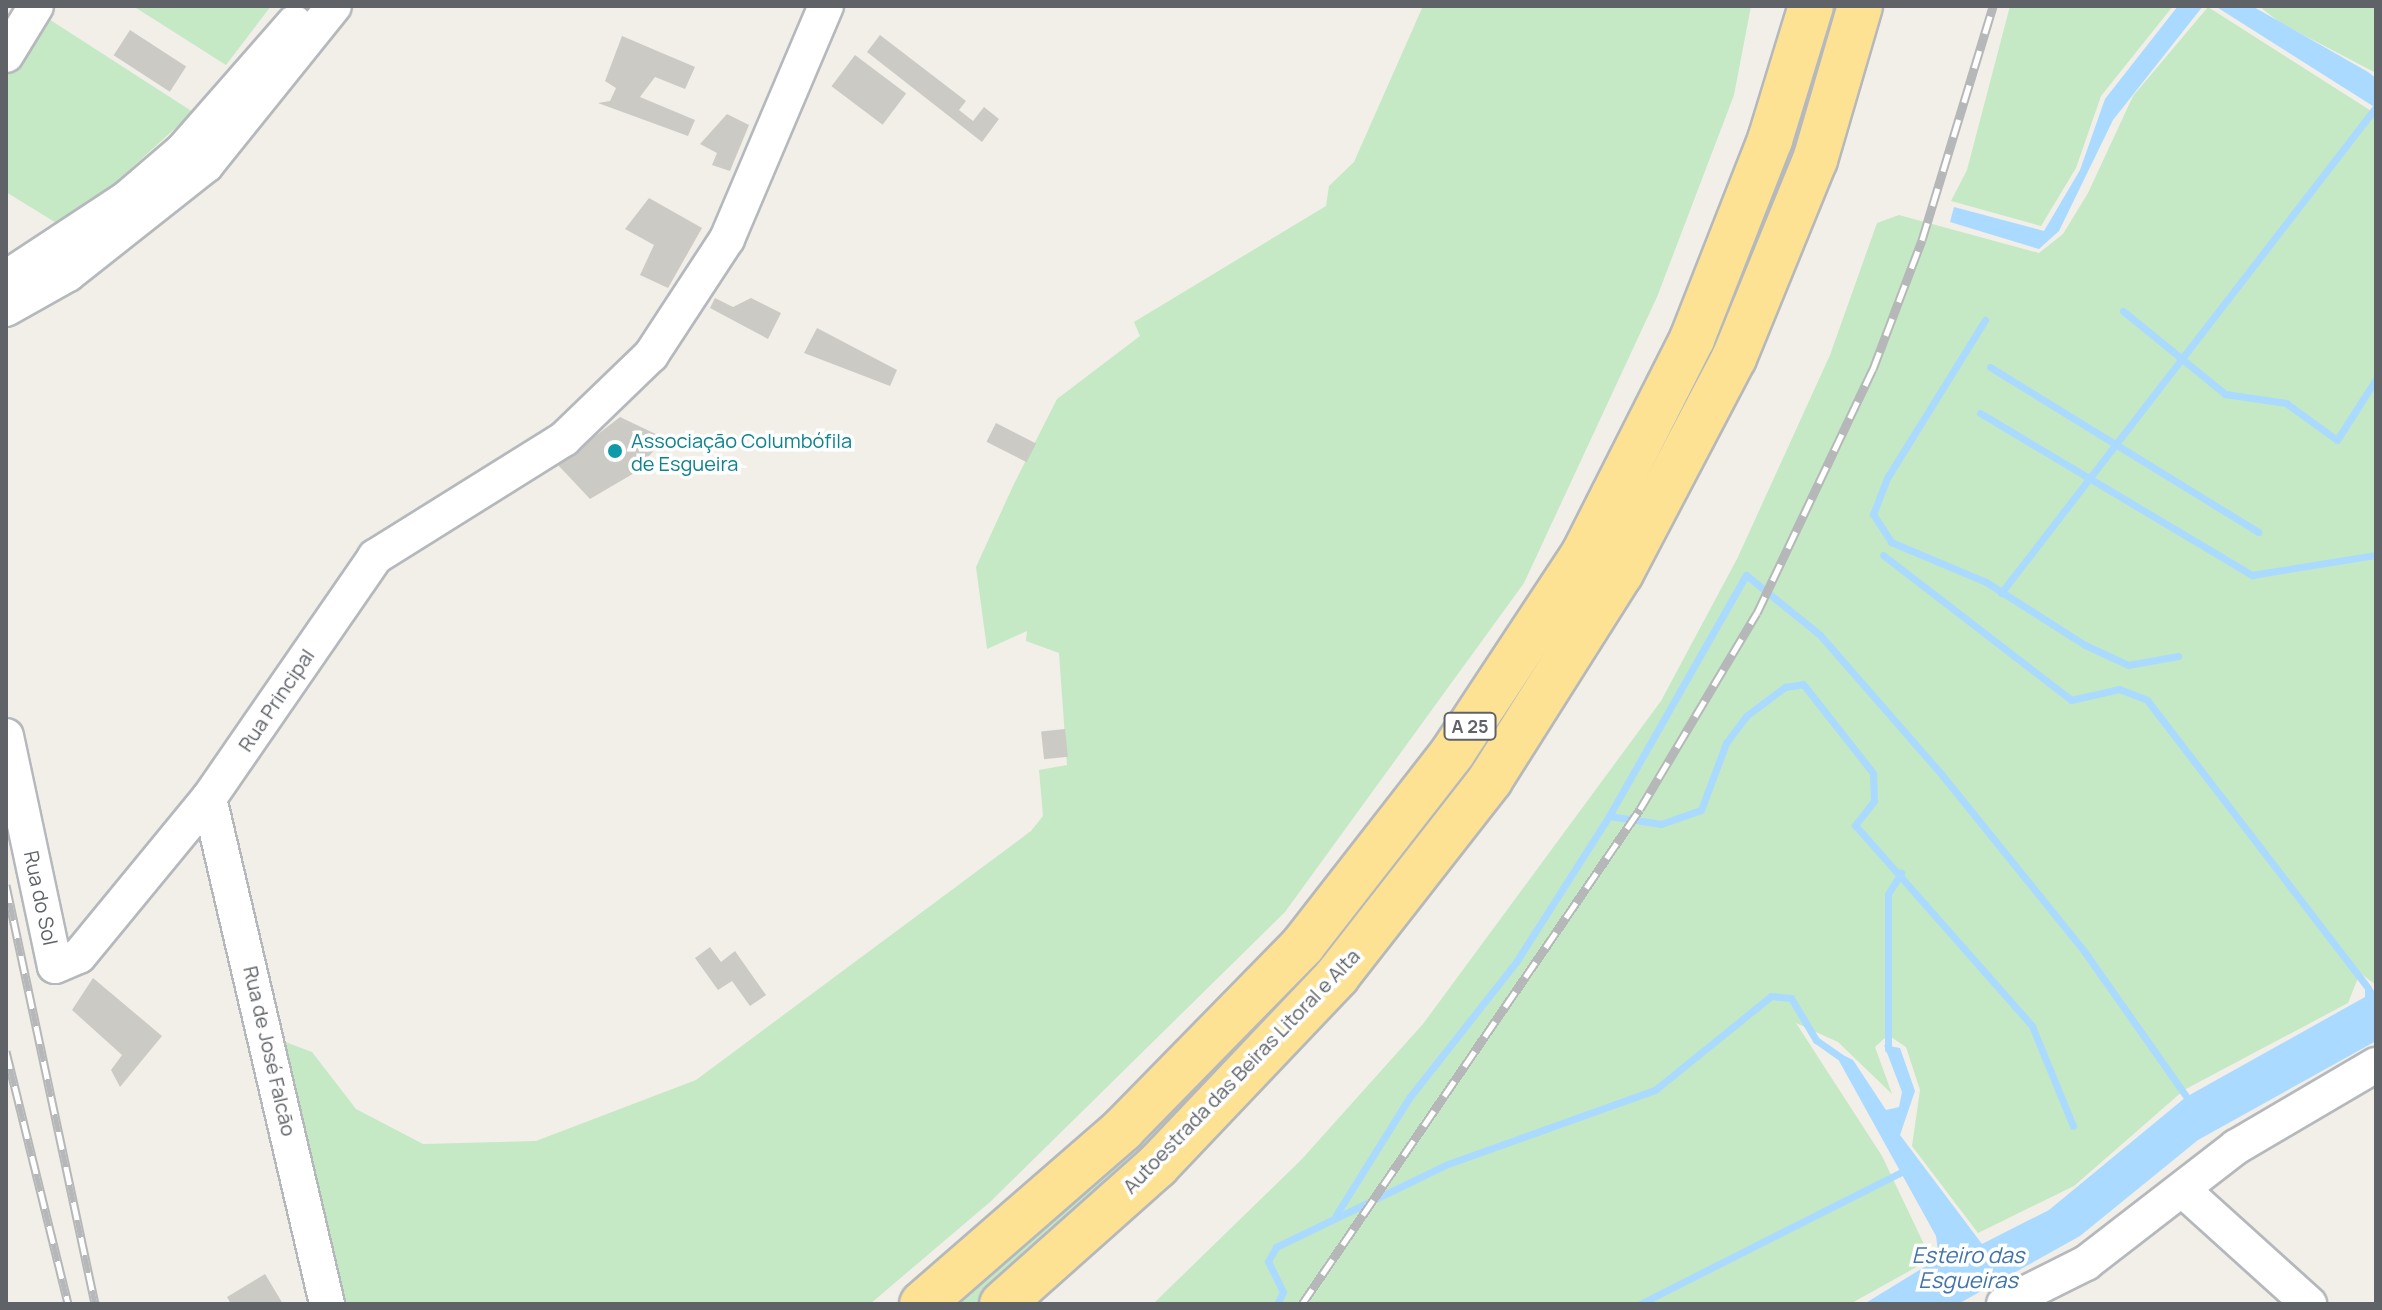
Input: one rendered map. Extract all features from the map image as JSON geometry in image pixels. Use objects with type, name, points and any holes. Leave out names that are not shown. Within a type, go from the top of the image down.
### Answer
[{"type":"highway","name":"A 25","points":[[922,1304],[1123,1129],[1303,945],[1453,752],[1584,553],[1692,339],[1770,140],[1811,6]]},
{"type":"highway","name":"Autoestrada das Beiras Litoral e Alta","points":[[1002,1304],[1157,1166],[1337,976],[1490,780],[1621,573],[1734,358],[1815,160],[1860,6]]},
{"type":"street","points":[[6,55],[36,6]]},
{"type":"street","points":[[6,278],[126,199],[242,105],[308,6]]},
{"type":"street","points":[[6,309],[151,213],[242,105],[334,6]]},
{"type":"street","name":"Rua Principal","points":[[55,966],[79,956],[209,798],[375,557],[525,466],[604,406],[705,281],[792,99],[825,8]]},
{"type":"street","name":"Rua do Sol","points":[[6,736],[55,966]]},
{"type":"street","name":"Rua de José Falcão","points":[[209,798],[327,1304]]},
{"type":"street","points":[[2004,1304],[2086,1263],[2236,1147],[2376,1065]]},
{"type":"street","points":[[2183,1190],[2309,1304]]},
{"type":"green space","points":[[133,6],[271,6],[226,65]]},
{"type":"green space","points":[[1423,6],[1751,6],[1734,95],[1657,297],[1524,583],[1285,912],[990,1202],[870,1304],[344,1304],[280,1040],[312,1052],[356,1109],[423,1144],[536,1141],[696,1080],[1031,831],[1043,816],[1039,770],[1067,765],[1059,653],[1026,641],[1027,631],[987,649],[976,567],[1013,486],[1057,399],[1140,336],[1134,322],[1326,206],[1329,186],[1354,162]]},
{"type":"green space","points":[[1829,6],[1843,6],[1734,315],[1527,698],[1285,1009],[978,1304],[948,1304],[1471,755]]},
{"type":"green space","points":[[2010,6],[2173,6],[2101,96],[2076,168],[2041,226],[1951,201],[1967,170]]},
{"type":"green space","points":[[2259,6],[2376,6],[2376,73],[2279,22]]},
{"type":"green space","points":[[2208,7],[2376,114],[2376,985],[2360,973],[2348,1003],[2184,1090],[2074,1186],[1978,1233],[1912,1146],[1920,1090],[1906,1047],[1888,1035],[1875,1047],[1892,1094],[1838,1042],[1796,1023],[1882,1156],[1931,1259],[1850,1304],[1153,1304],[1302,1159],[1423,1024],[1661,701],[1738,557],[1830,355],[1877,223],[1899,215],[2039,253],[2063,234],[2088,193],[2133,96]]},
{"type":"green space","points":[[41,14],[193,112],[104,193],[58,224],[6,192],[6,68]]},
{"type":"water","points":[[2178,6],[2203,6],[2113,120],[2059,231],[2039,249],[1950,222],[1954,207],[2044,231],[2080,170],[2105,99]]},
{"type":"water","points":[[2215,6],[2252,6],[2368,72],[2376,78],[2376,108]]},
{"type":"water","name":"Esteiro das Esgueiras","points":[[2365,980],[2376,993],[2376,1041],[2198,1140],[2080,1236],[1958,1304],[1864,1304],[1939,1258],[1936,1236],[1833,1050],[1853,1060],[1886,1110],[1899,1107],[1902,1092],[1884,1045],[1900,1048],[1915,1091],[1900,1135],[1982,1244],[2049,1210],[2186,1097],[2365,997]]},
{"type":"building","points":[[130,30],[186,66],[170,92],[114,55]]},
{"type":"building","points":[[880,35],[966,101],[959,110],[973,121],[984,107],[999,119],[982,142],[867,52]]},
{"type":"building","points":[[622,36],[695,67],[685,89],[655,77],[640,97],[695,120],[688,136],[598,103],[610,101],[616,88],[605,81]]},
{"type":"building","points":[[855,55],[906,94],[883,125],[832,86]]},
{"type":"building","points":[[727,114],[749,125],[730,171],[712,165],[717,153],[700,144]]},
{"type":"building","points":[[649,198],[702,228],[668,288],[640,275],[654,245],[625,229]]},
{"type":"building","points":[[715,298],[733,307],[751,298],[781,313],[768,339],[710,308]]},
{"type":"building","points":[[817,328],[897,370],[890,386],[804,353]]},
{"type":"building","name":"Associação Columbófila de Esgueira","points":[[620,417],[664,438],[636,472],[590,499],[558,465]]},
{"type":"building","points":[[996,423],[1036,443],[1027,462],[986,442]]},
{"type":"building","points":[[1065,729],[1068,757],[1044,759],[1041,732]]},
{"type":"building","points":[[710,947],[721,962],[735,951],[766,995],[750,1006],[732,981],[718,990],[695,958]]},
{"type":"building","points":[[93,978],[162,1036],[120,1087],[111,1070],[122,1055],[72,1010]]},
{"type":"building","points":[[265,1274],[283,1304],[231,1304],[227,1297]]},
{"type":"waterway","points":[[2001,593],[2376,107]]},
{"type":"waterway","points":[[2123,311],[2225,394],[2286,403],[2337,440],[2376,379]]},
{"type":"waterway","points":[[1985,320],[1887,478],[1873,514],[1891,542],[1986,582],[2085,645],[2128,665],[2178,656]]},
{"type":"waterway","points":[[1990,367],[2258,532]]},
{"type":"waterway","points":[[1980,413],[2252,575],[2376,555]]},
{"type":"waterway","points":[[1883,555],[2071,700],[2119,689],[2147,700],[2368,988]]},
{"type":"waterway","points":[[1609,816],[1746,575],[1820,635],[1942,775],[2084,951],[2190,1102]]},
{"type":"waterway","points":[[1336,1215],[1409,1098],[1516,962],[1609,816],[1661,824],[1701,810],[1726,743],[1746,716],[1785,687],[1803,684],[1873,773],[1874,801],[1855,825],[2032,1026],[2073,1126]]},
{"type":"waterway","points":[[1888,1049],[1888,894],[1901,873]]},
{"type":"waterway","points":[[1277,1304],[1283,1292],[1268,1261],[1276,1247],[1448,1164],[1655,1090],[1771,996],[1791,998],[1816,1040],[1839,1056]]},
{"type":"waterway","points":[[1640,1304],[1909,1168]]},
{"type":"railway","points":[[1302,1304],[1640,809],[1757,613],[1873,369],[1922,240],[1993,6]]},
{"type":"railway","points":[[6,885],[95,1304]]},
{"type":"railway","points":[[6,1051],[68,1304]]},
{"type":"place","name":"Associação Columbófila de Esgueira","points":[[615,451]]}]
